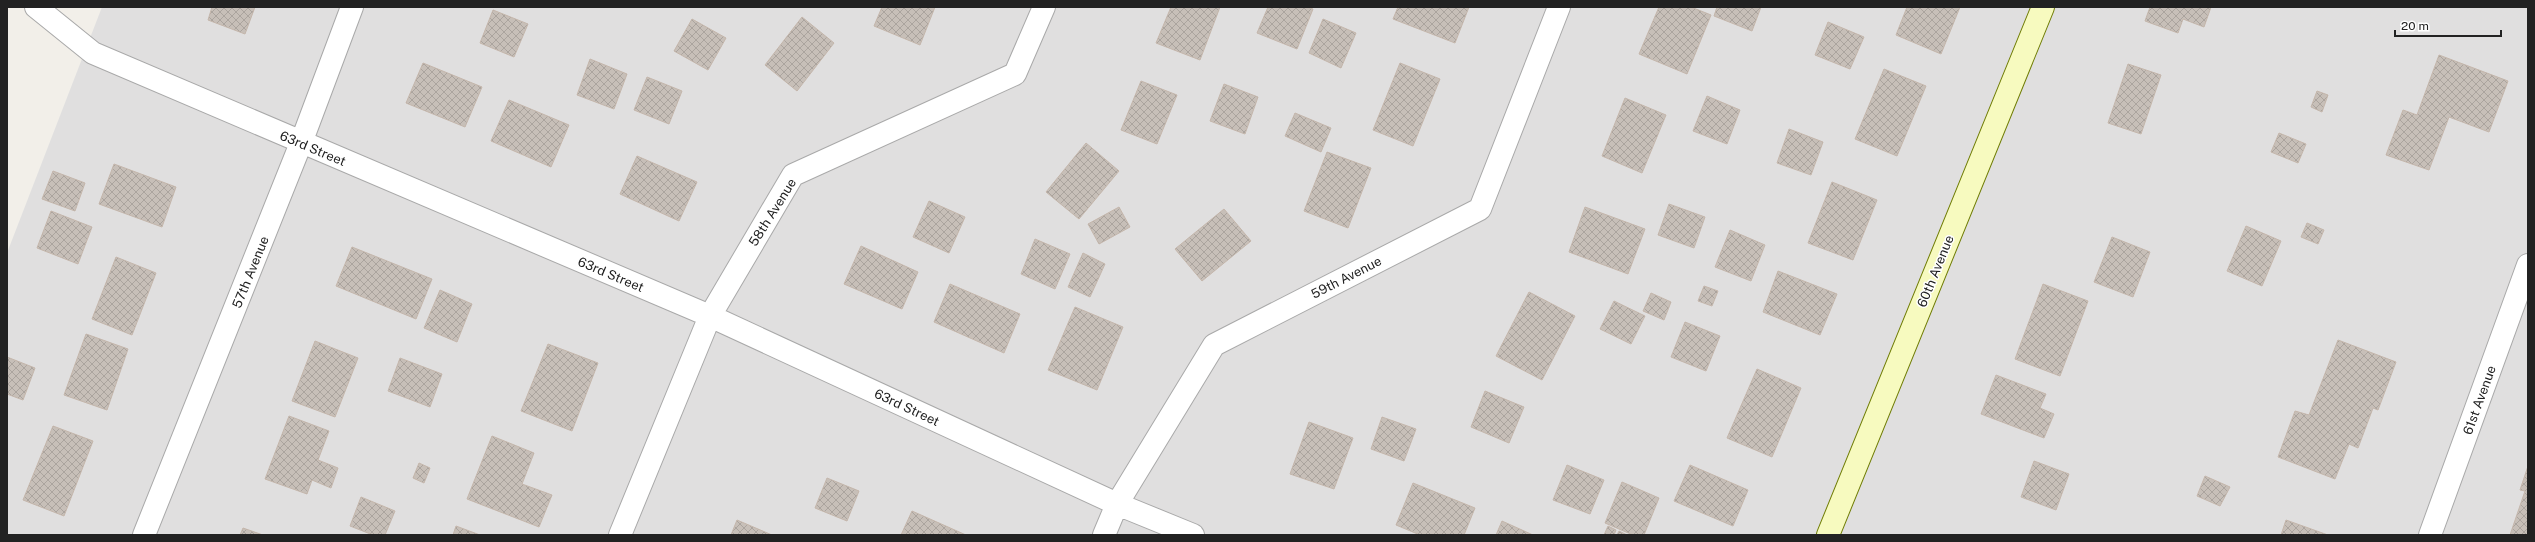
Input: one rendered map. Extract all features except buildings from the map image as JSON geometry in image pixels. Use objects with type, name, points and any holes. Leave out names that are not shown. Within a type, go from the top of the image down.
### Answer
[{"type":"street","name":"63rd Street","points":[[36,7],[93,53],[301,143],[710,316],[1117,504],[1193,535]]},
{"type":"street","name":"57th Avenue","points":[[144,535],[301,143],[352,7]]},
{"type":"street","name":"58th Avenue","points":[[620,535],[710,316],[793,175],[1015,74],[1044,7]]},
{"type":"street","name":"59th Avenue","points":[[1104,535],[1117,504],[1214,344],[1480,209],[1560,7]]},
{"type":"street","name":"60th Avenue","points":[[1828,535],[2043,7]]},
{"type":"street","name":"61st Avenue","points":[[2430,535],[2528,265]]},
{"type":"shaded area","points":[[102,7],[2528,7],[2528,535],[7,535],[7,253]]}]
